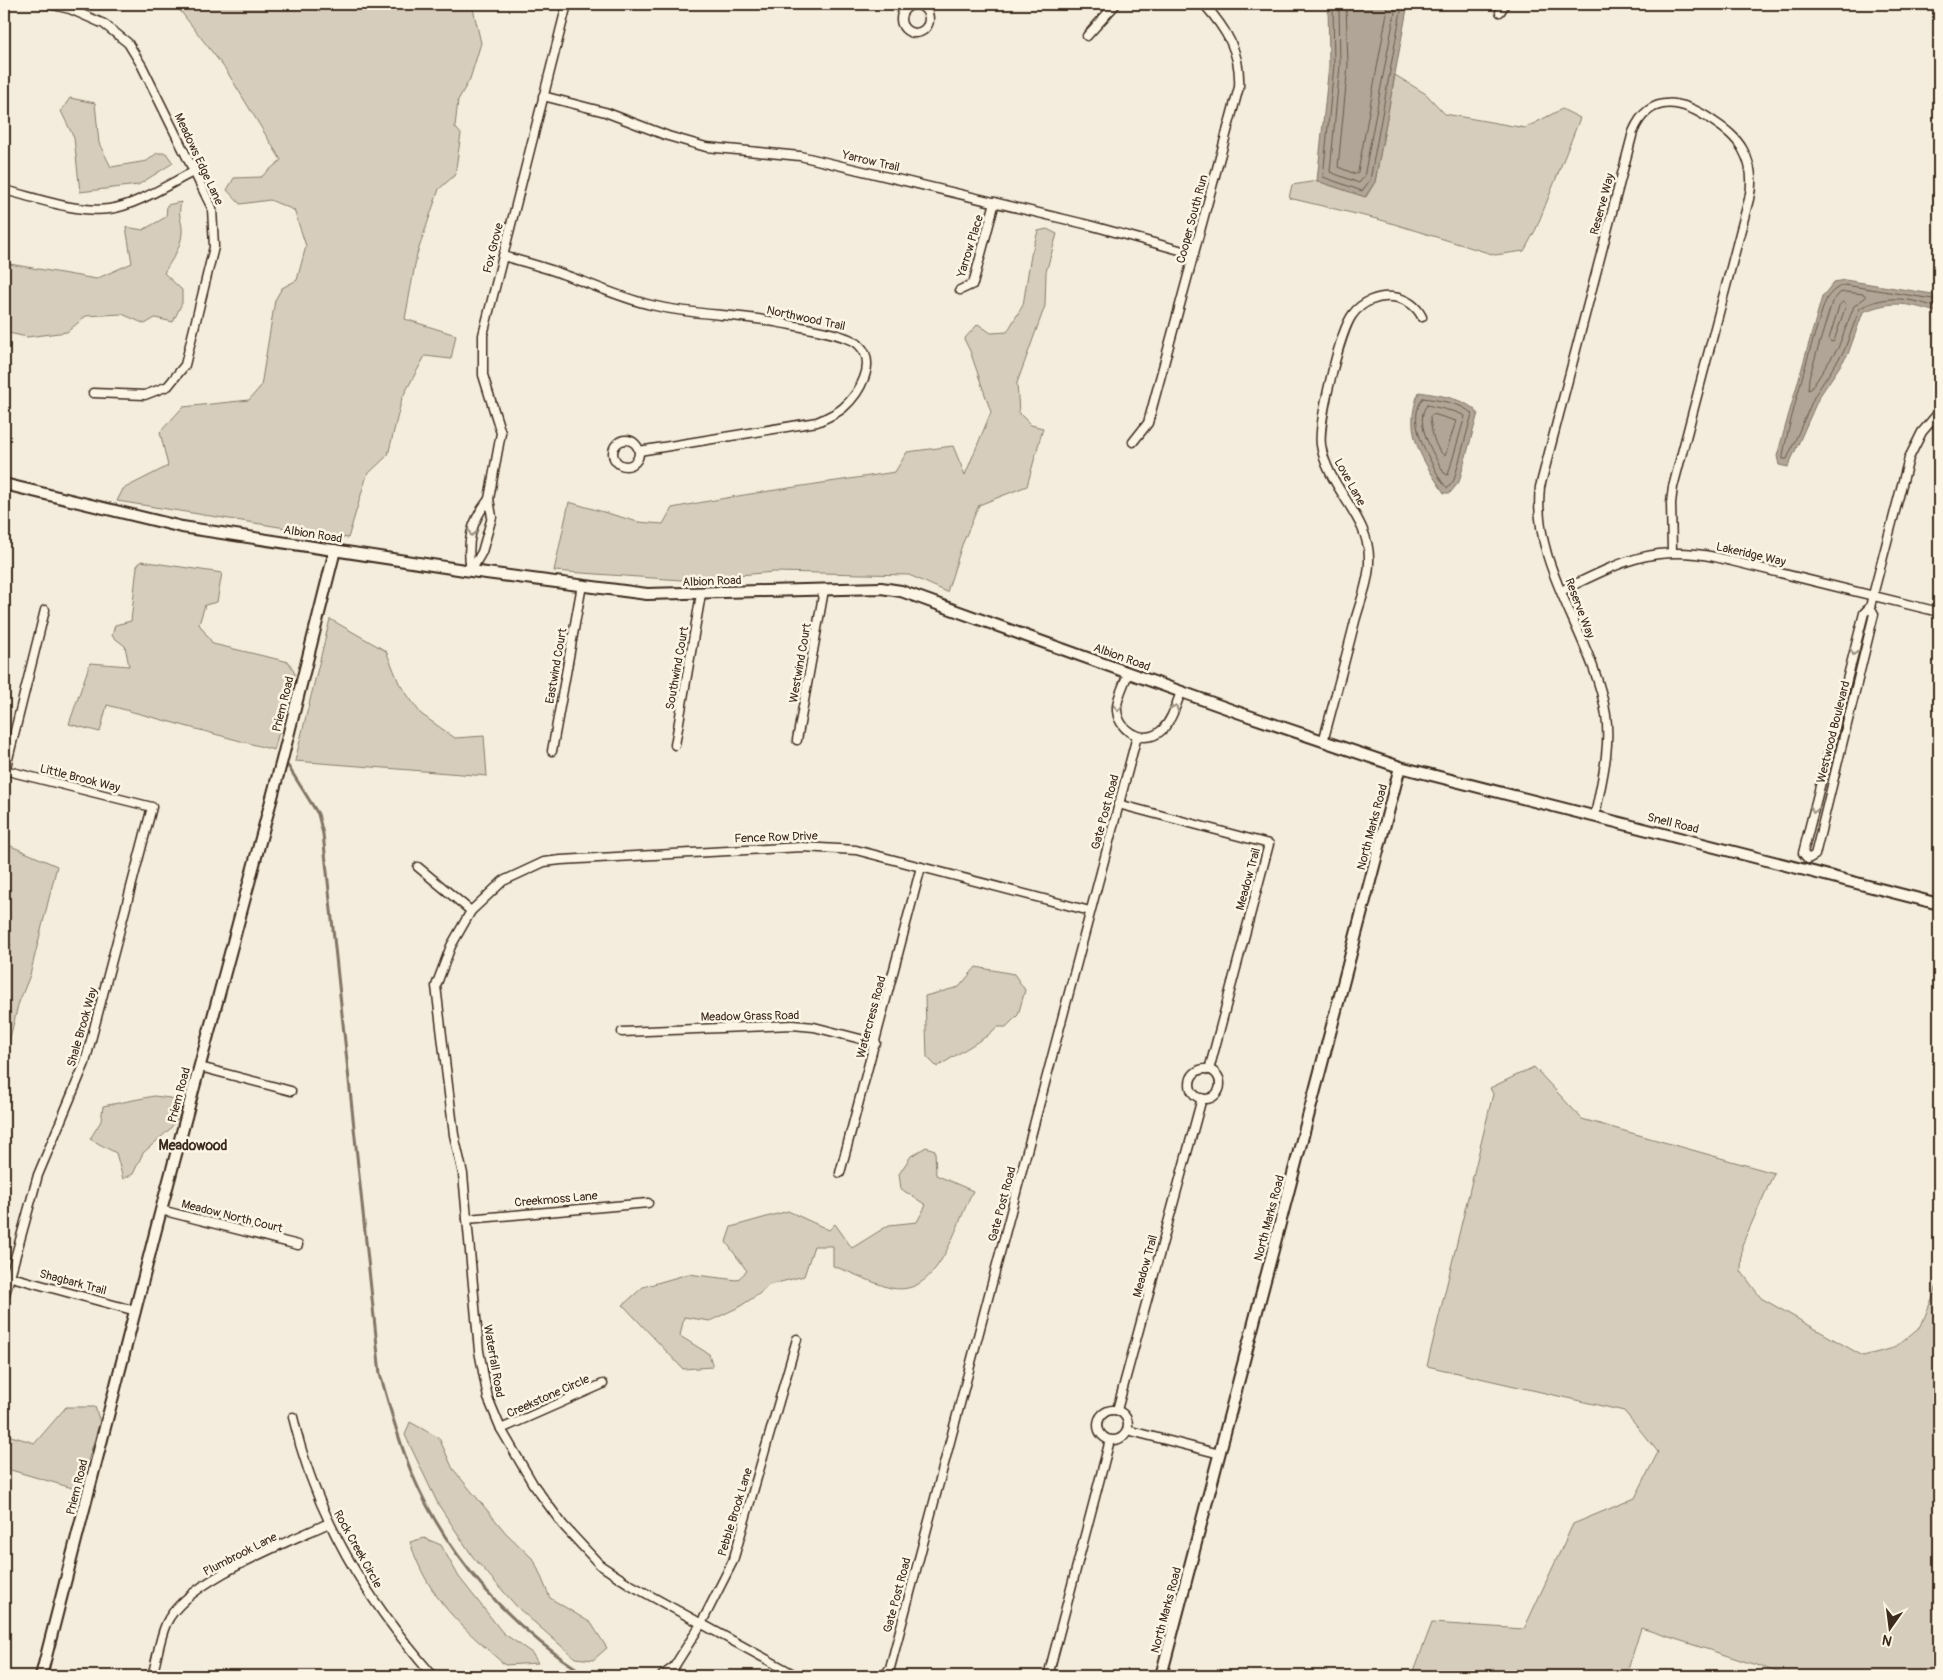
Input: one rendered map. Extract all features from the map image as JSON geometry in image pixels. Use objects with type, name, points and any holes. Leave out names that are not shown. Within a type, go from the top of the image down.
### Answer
[{"type":"street","name":"Meadows Edge Lane","points":[[49,4],[70,9],[104,24],[128,43],[142,66],[212,208],[214,247],[185,365],[168,386],[145,395],[93,393]]},
{"type":"street","name":"Fox Grove","points":[[471,571],[482,552],[492,517],[489,499],[501,433],[483,375],[483,335],[567,4]]},
{"type":"street","points":[[1087,36],[1116,4]]},
{"type":"street","name":"Cooper South Run","points":[[1133,442],[1148,423],[1239,87],[1240,74],[1232,41],[1204,4]]},
{"type":"street","points":[[1500,12],[1505,4]]},
{"type":"street","name":"Yarrow Trail","points":[[543,96],[605,112],[668,136],[706,147],[800,156],[995,202],[1194,254]]},
{"type":"street","name":"Reserve Way","points":[[1595,816],[1607,746],[1606,714],[1601,693],[1548,558],[1538,506],[1542,474],[1633,132],[1640,119],[1648,112],[1661,105],[1673,103],[1695,109],[1730,133],[1743,150],[1749,163],[1752,179],[1750,199],[1672,495],[1672,551]]},
{"type":"street","points":[[4,190],[73,207],[110,209],[137,200],[193,172]]},
{"type":"street","name":"Yarrow Place","points":[[960,290],[973,284],[995,202]]},
{"type":"street","name":"Northwood Trail","points":[[503,256],[564,274],[633,300],[675,310],[764,320],[800,327],[848,338],[860,345],[864,351],[866,369],[858,391],[843,408],[817,422],[639,450]]},
{"type":"street","name":"Love Lane","points":[[1323,742],[1369,562],[1363,529],[1333,476],[1323,453],[1321,435],[1323,413],[1345,331],[1352,315],[1360,306],[1377,298],[1394,297],[1412,303],[1422,317]]},
{"type":"street","name":"Westwood Boulevard","points":[[1808,858],[1803,853],[1864,612],[1870,607],[1909,458],[1922,432],[1939,412]]},
{"type":"street","name":"Albion Road","points":[[4,484],[182,527],[471,571],[647,594],[881,588],[909,593],[1181,692],[1400,767]]},
{"type":"street","name":"Fox Grove","points":[[471,571],[467,550],[477,514],[489,499]]},
{"type":"street","name":"Priem Road","points":[[41,1676],[161,1210],[335,550]]},
{"type":"street","name":"Lakeridge Way","points":[[1561,591],[1630,560],[1672,551],[1715,557],[1939,612]]},
{"type":"street","name":"Eastwind Court","points":[[552,751],[582,585]]},
{"type":"street","name":"Westwind Court","points":[[797,740],[824,590]]},
{"type":"street","name":"Southwind Court","points":[[675,744],[701,594]]},
{"type":"street","name":"Westwood Boulevard","points":[[1808,858],[1815,855],[1874,614],[1870,607]]},
{"type":"street","points":[[4,771],[45,610]]},
{"type":"street","points":[[1128,673],[1118,700],[1117,712],[1122,726],[1137,736],[1151,736],[1163,730],[1171,717],[1181,692]]},
{"type":"street","name":"Gate Post Road","points":[[884,1676],[892,1658],[1137,736]]},
{"type":"street","name":"Snell Road","points":[[1400,767],[1939,904]]},
{"type":"street","name":"North Marks Road","points":[[1161,1676],[1400,767]]},
{"type":"street","name":"Little Brook Way","points":[[4,771],[152,807]]},
{"type":"street","name":"Meadow Trail","points":[[1118,804],[1269,844],[1209,1070]]},
{"type":"street","name":"Shale Brook Way","points":[[4,1298],[7,1276],[38,1175],[85,1063],[152,807]]},
{"type":"street","name":"Fence Row Drive","points":[[472,911],[502,880],[544,862],[825,847],[856,850],[1090,911]]},
{"type":"street","name":"Westwood Boulevard","points":[[1806,870],[1808,858]]},
{"type":"street","points":[[418,867],[472,911]]},
{"type":"street","name":"Watercress Road","points":[[840,1173],[876,1043],[921,867]]},
{"type":"street","name":"Waterfall Road","points":[[472,911],[451,946],[436,986],[454,1135],[463,1174],[479,1351],[488,1398],[501,1428],[533,1484],[563,1525],[600,1565],[701,1624],[797,1676]]},
{"type":"street","name":"Meadow Grass Road","points":[[622,1032],[792,1025],[814,1028],[876,1043]]},
{"type":"street","points":[[200,1067],[291,1091]]},
{"type":"street","points":[[1209,1070],[1218,1077],[1220,1086],[1212,1097],[1202,1098],[1192,1091],[1191,1081],[1196,1072],[1209,1070]]},
{"type":"street","name":"Meadow Trail","points":[[1117,1410],[1202,1098]]},
{"type":"street","name":"Creekmoss Lane","points":[[467,1218],[648,1203]]},
{"type":"street","name":"Meadow North Court","points":[[161,1210],[298,1244]]},
{"type":"street","name":"Shagbark Trail","points":[[7,1276],[136,1311]]},
{"type":"street","name":"Pebble Brook Lane","points":[[662,1676],[674,1667],[701,1624],[733,1561],[797,1339]]},
{"type":"street","name":"Creekstone Circle","points":[[501,1428],[603,1384]]},
{"type":"street","points":[[1117,1410],[1128,1420],[1127,1430],[1120,1438],[1110,1440],[1099,1432],[1097,1422],[1106,1411],[1117,1410]]},
{"type":"street","name":"Rock Creek Circle","points":[[293,1417],[312,1484],[329,1523],[371,1596],[400,1637],[434,1676]]},
{"type":"street","points":[[1127,1430],[1220,1454]]},
{"type":"street","points":[[1048,1676],[1110,1440]]},
{"type":"street","name":"Plumbrook Lane","points":[[152,1676],[166,1624],[178,1606],[188,1597],[208,1581],[329,1523]]},
{"type":"shaded area","points":[[175,4],[472,4],[481,43],[470,79],[458,100],[455,127],[461,134],[455,175],[439,189],[417,254],[405,319],[456,335],[451,359],[425,356],[402,398],[388,455],[367,475],[348,538],[117,501],[123,489],[168,466],[160,432],[183,407],[249,400],[261,386],[275,300],[282,288],[297,280],[306,246],[294,210],[270,200],[240,204],[227,190],[234,178],[261,177],[281,160],[226,70]]},
{"type":"shaded area","points":[[1395,75],[1426,94],[1445,114],[1525,128],[1562,109],[1580,118],[1536,229],[1524,251],[1495,255],[1381,220],[1289,198],[1292,185],[1317,181],[1366,197],[1375,182]]},
{"type":"shaded area","points":[[70,98],[95,103],[99,143],[111,167],[147,161],[157,153],[166,153],[173,163],[138,185],[80,192],[74,138],[61,111]]},
{"type":"shaded area","points":[[181,202],[181,239],[178,249],[164,273],[182,290],[182,303],[173,322],[155,318],[145,324],[122,314],[86,316],[67,332],[27,337],[4,332],[4,263],[96,279],[132,263],[126,227],[143,230],[166,217],[167,205]]},
{"type":"shaded area","points":[[1047,229],[1057,234],[1046,272],[1045,306],[1017,383],[1019,413],[1031,425],[1043,428],[1027,486],[979,505],[962,545],[947,592],[909,575],[774,572],[681,580],[554,571],[569,502],[638,522],[663,524],[672,508],[755,493],[895,472],[907,452],[953,446],[965,475],[991,412],[964,339],[978,324],[991,333],[1007,332],[1023,305],[1031,255],[1038,231]]},
{"type":"shaded area","points":[[141,561],[222,573],[217,602],[205,605],[199,624],[213,644],[289,662],[295,674],[274,750],[107,705],[100,732],[69,724],[90,663],[129,666],[125,646],[112,636],[115,625],[131,621],[137,566]]},
{"type":"shaded area","points":[[330,619],[386,651],[399,683],[421,714],[455,738],[484,736],[487,776],[295,761]]},
{"type":"shaded area","points":[[4,843],[57,866],[30,975],[18,1005],[4,1063],[4,959],[11,944],[4,944]]},
{"type":"shaded area","points":[[976,967],[1014,974],[1025,990],[1018,1015],[1006,1027],[997,1027],[987,1036],[937,1067],[927,1057],[925,996],[959,987]]},
{"type":"shaded area","points":[[1534,1067],[1582,1119],[1774,1173],[1742,1245],[1741,1271],[1761,1298],[1863,1356],[1894,1348],[1921,1326],[1939,1281],[1939,1676],[1790,1676],[1641,1628],[1626,1676],[1412,1676],[1432,1623],[1524,1629],[1573,1524],[1635,1498],[1658,1452],[1624,1411],[1427,1366],[1493,1094],[1490,1088]]},
{"type":"shaded area","points":[[154,1096],[178,1099],[182,1113],[169,1130],[143,1153],[133,1174],[123,1179],[116,1153],[90,1139],[101,1121],[103,1106]]},
{"type":"shaded area","points":[[926,1147],[935,1150],[936,1175],[973,1191],[943,1257],[932,1272],[920,1283],[905,1289],[880,1285],[833,1266],[833,1246],[814,1246],[804,1276],[769,1285],[739,1307],[710,1321],[684,1317],[680,1336],[709,1354],[713,1367],[683,1369],[623,1305],[643,1287],[688,1274],[737,1280],[747,1271],[726,1242],[731,1227],[788,1211],[829,1230],[835,1224],[852,1248],[889,1225],[917,1222],[926,1205],[901,1189],[899,1174],[911,1156]]},
{"type":"shaded area","points":[[66,1407],[95,1407],[100,1422],[79,1490],[4,1468],[4,1434],[35,1443]]},
{"type":"shaded area","points":[[410,1422],[439,1438],[453,1469],[506,1533],[534,1560],[550,1598],[591,1623],[607,1648],[593,1660],[575,1658],[518,1608],[473,1557],[438,1504],[405,1435]]},
{"type":"shaded area","points":[[424,1538],[441,1545],[459,1577],[503,1633],[532,1653],[538,1663],[505,1665],[448,1611],[426,1580],[410,1542]]},
{"type":"water","points":[[1328,4],[1404,4],[1407,9],[1375,182],[1365,197],[1317,181],[1329,65]]},
{"type":"water","points":[[1845,280],[1939,295],[1939,313],[1901,304],[1884,305],[1863,312],[1848,354],[1819,397],[1788,467],[1779,465],[1777,456],[1822,297],[1834,282]]},
{"type":"water","points":[[1419,392],[1459,401],[1473,408],[1478,413],[1459,482],[1450,493],[1444,493],[1422,458],[1417,446],[1413,420],[1414,407]]},
{"type":"waterway","points":[[288,766],[318,814],[323,834],[380,1374],[399,1438],[408,1464],[427,1506],[462,1561],[506,1612],[556,1655],[583,1673]]},
{"type":"district","name":"Meadowood","points":[[193,1145]]}]
